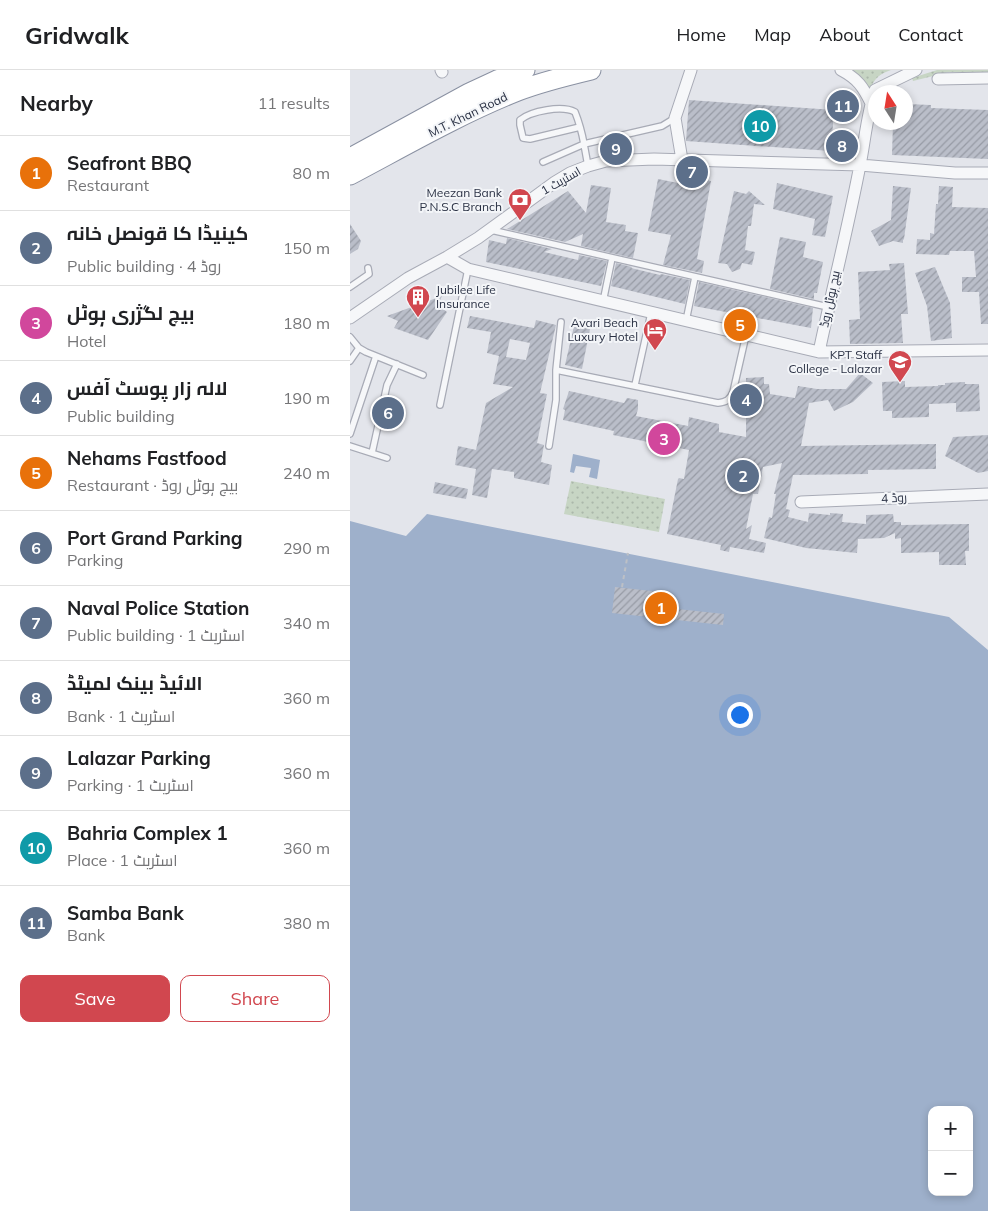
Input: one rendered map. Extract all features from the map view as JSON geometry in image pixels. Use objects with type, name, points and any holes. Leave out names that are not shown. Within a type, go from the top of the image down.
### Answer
[{"type":"highway","points":[[350,146],[460,85],[499,70]]},
{"type":"highway","points":[[350,158],[469,93],[525,70]]},
{"type":"highway","points":[[350,166],[450,109],[514,80],[543,70]]},
{"type":"highway","name":"M.T. Khan Road","points":[[350,175],[482,106],[520,90],[591,70]]},
{"type":"street","points":[[682,160],[675,118],[691,70]]},
{"type":"street","points":[[842,70],[852,76],[863,88],[868,99]]},
{"type":"street","points":[[885,85],[916,70]]},
{"type":"street","points":[[938,79],[988,78]]},
{"type":"street","name":"بیچ ہوٹل روڈ","points":[[819,352],[860,165],[868,115]]},
{"type":"street","name":"اسٹریٹ 1","points":[[350,318],[408,278],[448,257],[555,182],[570,173],[606,161],[654,159],[860,165],[955,173],[988,173]]},
{"type":"street","points":[[448,257],[468,269],[819,352],[988,350]]},
{"type":"street","name":"روڈ 4","points":[[800,502],[988,494]]},
{"type":"lane","points":[[580,128],[530,139],[523,138],[520,120],[526,116],[562,108],[575,112],[580,128],[584,144],[588,166]]},
{"type":"lane","points":[[543,162],[584,144],[662,126],[675,118]]},
{"type":"lane","points":[[488,229],[828,307]]},
{"type":"lane","points":[[602,302],[612,258]]},
{"type":"lane","points":[[350,287],[369,274],[368,268]]},
{"type":"lane","points":[[440,405],[468,269]]},
{"type":"lane","points":[[686,321],[695,277]]},
{"type":"lane","points":[[635,385],[651,313]]},
{"type":"lane","points":[[548,446],[556,400],[556,370],[561,322]]},
{"type":"lane","points":[[556,370],[718,403],[724,402],[730,398],[733,392],[746,335]]},
{"type":"lane","points":[[350,337],[357,345],[376,356],[423,375]]},
{"type":"lane","points":[[350,348],[357,345]]},
{"type":"lane","points":[[350,361],[357,345]]},
{"type":"lane","points":[[350,434],[376,356]]},
{"type":"lane","points":[[372,453],[388,385],[397,364]]},
{"type":"lane","points":[[350,446],[387,458]]},
{"type":"path","points":[[622,588],[628,553]]},
{"type":"green space","points":[[852,70],[891,70],[882,74],[872,85],[868,85],[867,94],[856,73]]},
{"type":"green space","points":[[937,70],[988,70],[988,72],[949,72],[913,81],[912,78]]},
{"type":"green space","points":[[571,481],[665,499],[659,532],[564,514]]},
{"type":"water","points":[[573,454],[600,460],[597,479],[589,477],[591,468],[576,466],[574,473],[570,472]]},
{"type":"water","points":[[427,514],[949,617],[988,650],[988,1211],[350,1211],[350,521],[406,536]]},
{"type":"building","points":[[689,100],[834,110],[831,151],[686,141]]},
{"type":"building","points":[[913,104],[931,105],[931,108],[988,110],[988,159],[892,155],[893,130],[913,130]]},
{"type":"building","points":[[685,176],[711,181],[697,259],[704,261],[702,273],[663,265],[671,235],[648,231],[658,179],[683,184]]},
{"type":"building","points":[[777,183],[833,196],[825,237],[812,235],[815,219],[773,209]]},
{"type":"building","points":[[591,185],[611,188],[606,222],[626,225],[625,231],[638,233],[633,258],[581,246],[583,234],[565,242],[507,229],[568,191],[586,213]]},
{"type":"building","points":[[893,186],[911,188],[904,239],[903,243],[893,241],[879,246],[871,231],[891,220]]},
{"type":"building","points":[[939,186],[953,187],[952,207],[988,208],[988,324],[981,324],[979,292],[962,292],[962,277],[976,277],[974,251],[950,251],[949,255],[916,254],[917,239],[930,240],[930,233],[934,234]]},
{"type":"building","points":[[734,191],[746,194],[749,191],[765,205],[754,204],[751,226],[748,226],[745,250],[755,252],[752,265],[742,263],[740,269],[732,272],[727,264],[718,263]]},
{"type":"building","points":[[350,224],[361,241],[358,249],[350,254]]},
{"type":"building","points":[[780,237],[806,242],[803,257],[823,262],[814,299],[770,289]]},
{"type":"building","points":[[507,238],[552,249],[544,252],[578,260],[579,255],[607,261],[601,286],[486,262],[489,240],[506,244]]},
{"type":"building","points":[[616,263],[660,275],[690,280],[685,304],[611,286]]},
{"type":"building","points":[[904,263],[908,314],[901,314],[903,343],[850,344],[849,320],[860,319],[858,272],[890,270],[889,264]]},
{"type":"building","points":[[935,267],[950,303],[952,338],[931,341],[927,306],[915,273]]},
{"type":"building","points":[[699,282],[813,308],[811,328],[694,306]]},
{"type":"building","name":"Jubilee Life Insurance","points":[[442,296],[438,305],[447,312],[428,340],[394,328],[398,321],[387,316]]},
{"type":"building","points":[[470,316],[534,328],[536,320],[556,325],[540,393],[547,394],[537,443],[544,445],[541,462],[552,465],[549,485],[514,478],[514,472],[492,469],[487,498],[472,495],[476,469],[455,465],[458,446],[476,450],[486,403],[513,387],[493,384],[499,356],[487,353],[491,332],[467,328]],"holes":[[[510,339],[530,343],[526,360],[506,357]]]},
{"type":"building","points":[[574,326],[590,329],[582,369],[565,365]]},
{"type":"building","points":[[860,373],[873,383],[853,402],[834,411],[828,400],[809,403],[801,446],[936,444],[936,469],[868,470],[868,474],[793,475],[786,509],[790,510],[788,517],[808,522],[809,513],[843,514],[842,522],[866,524],[866,515],[893,514],[894,522],[901,522],[901,525],[969,524],[969,551],[965,551],[966,565],[939,565],[939,552],[901,553],[901,538],[895,539],[895,533],[884,538],[858,539],[857,553],[806,548],[764,538],[769,517],[772,518],[776,494],[774,494],[782,463],[763,467],[758,494],[753,494],[746,529],[752,525],[749,539],[766,543],[764,553],[730,547],[729,552],[720,550],[721,545],[667,534],[678,479],[684,479],[689,450],[613,435],[614,431],[563,420],[565,410],[563,409],[569,391],[624,403],[627,398],[638,400],[636,416],[688,426],[689,417],[719,424],[719,432],[746,437],[746,378],[764,377],[764,384],[769,384],[770,394],[795,398],[798,386],[817,389],[846,389]]},
{"type":"building","points":[[905,381],[905,387],[938,386],[945,385],[945,383],[965,382],[965,384],[979,384],[980,411],[956,412],[956,403],[929,404],[929,417],[892,418],[892,411],[883,411],[882,382]]},
{"type":"building","points":[[988,435],[988,471],[978,473],[945,456],[953,437]]},
{"type":"building","points":[[435,482],[468,489],[466,499],[433,493]]},
{"type":"building","points":[[615,587],[670,593],[668,608],[724,614],[723,625],[612,613]]},
{"type":"place","name":"Samba Bank","points":[[843,106]]},
{"type":"place","name":"Bahria Complex 1","points":[[760,126]]},
{"type":"place","name":"الائیڈ بینک لمیٹڈ","points":[[842,146]]},
{"type":"place","name":"Lalazar Parking","points":[[616,149]]},
{"type":"place","name":"Naval Police Station","points":[[692,172]]},
{"type":"place","name":"Meezan Bank P.N.S.C Branch","points":[[520,221]]},
{"type":"place","name":"Jubilee Life Insurance","points":[[418,318]]},
{"type":"place","name":"Nehams Fastfood","points":[[740,325]]},
{"type":"place","name":"Avari Beach Luxury Hotel","points":[[655,351]]},
{"type":"place","name":"KPT Staff College - Lalazar","points":[[900,383]]},
{"type":"place","name":"لالہ زار پوسٹ آفس","points":[[746,400]]},
{"type":"place","name":"Port Grand Parking","points":[[388,413]]},
{"type":"place","name":"بیچ لگژری ہوٹل","points":[[664,439]]},
{"type":"place","name":"کینیڈا کا قونصل خانہ","points":[[743,476]]},
{"type":"place","name":"Seafront BBQ","points":[[661,608]]}]
